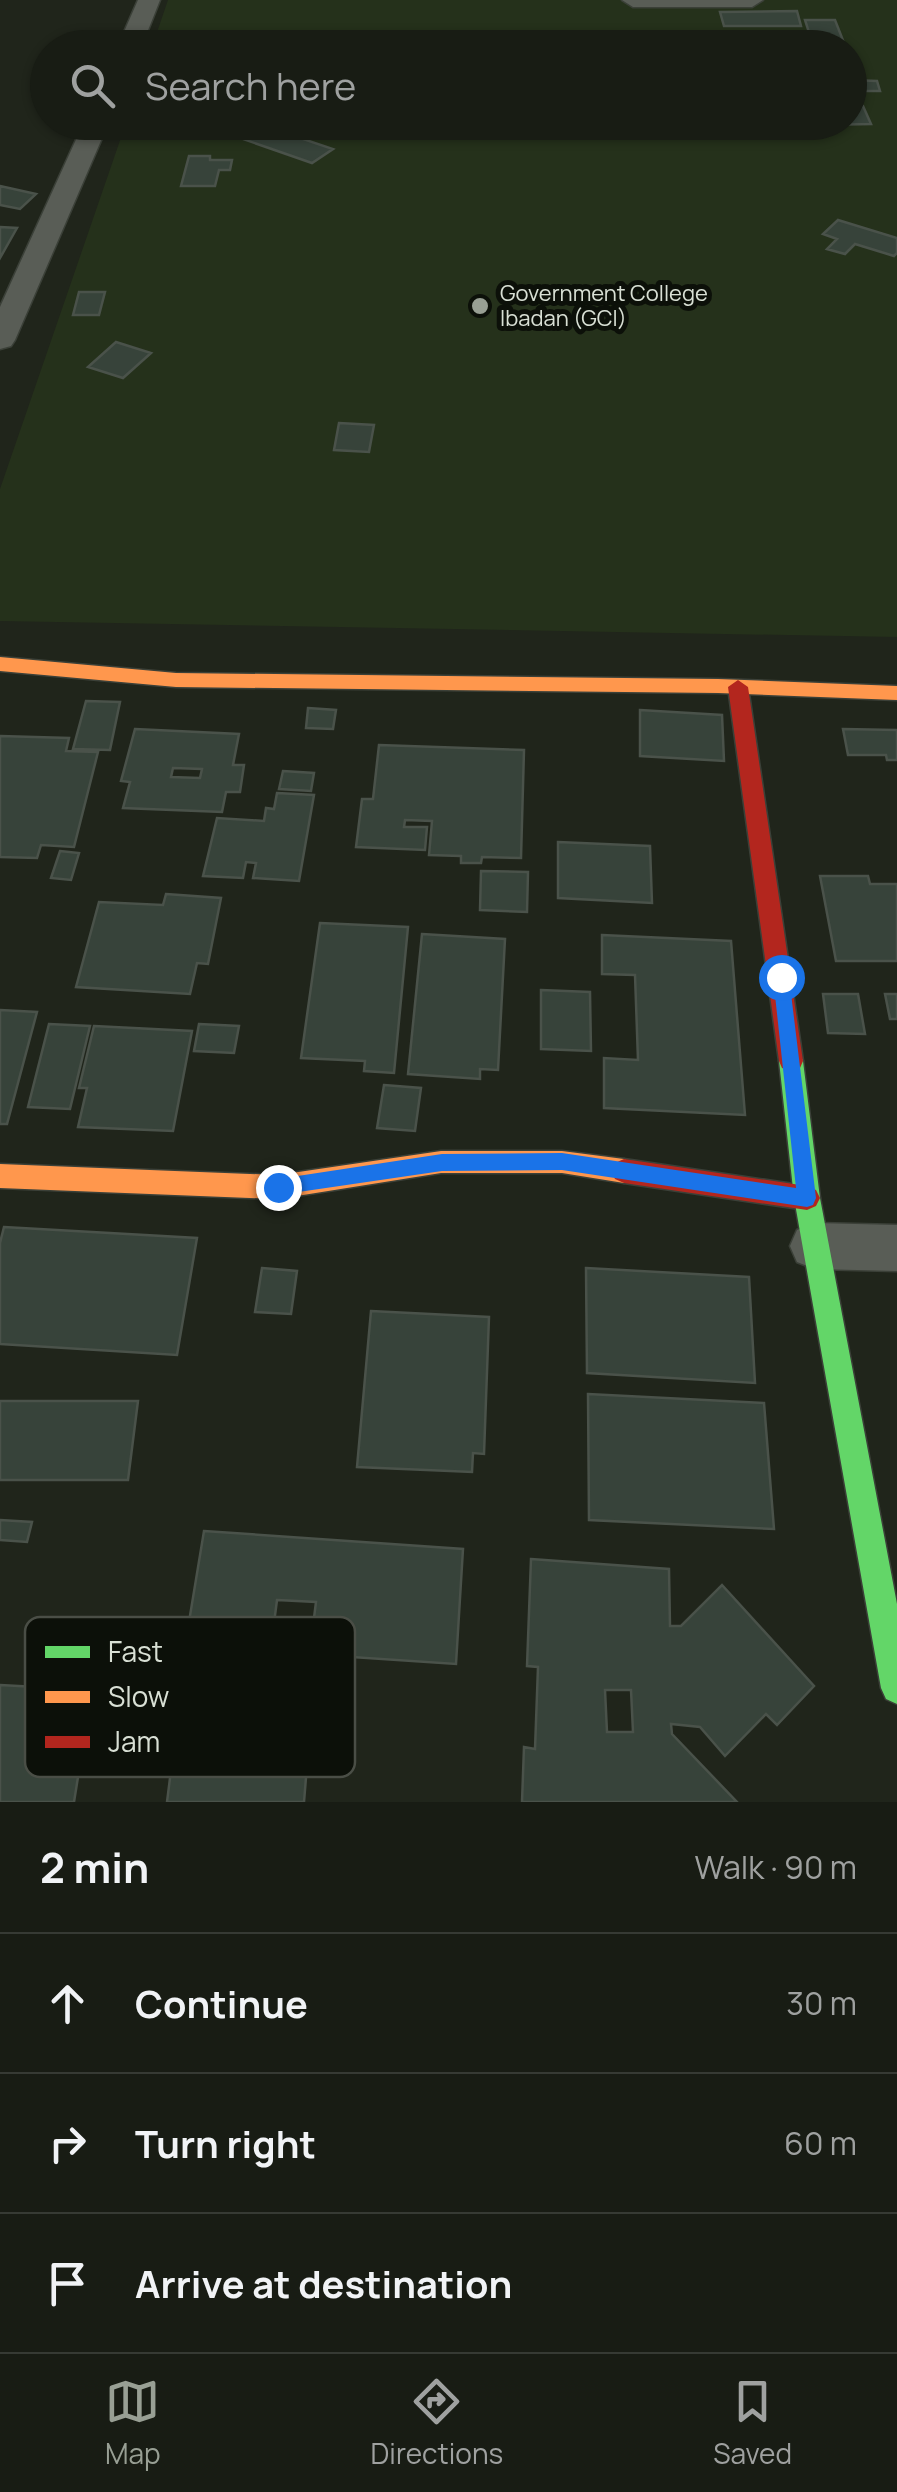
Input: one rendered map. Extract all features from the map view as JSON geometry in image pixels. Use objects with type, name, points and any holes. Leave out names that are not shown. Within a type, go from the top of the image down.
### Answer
[{"type":"street","points":[[137,30],[149,0]]},
{"type":"street","points":[[633,0],[752,0]]},
{"type":"street","points":[[0,340],[13,279],[87,140]]},
{"type":"street","points":[[0,664],[176,680],[738,686],[897,693]]},
{"type":"street","points":[[738,686],[781,977],[811,1222],[897,1688]]},
{"type":"street","points":[[0,1176],[278,1187],[442,1162],[562,1162],[811,1222],[897,1248]]},
{"type":"shaded area","name":"Government College Ibadan (GCI)","points":[[168,0],[897,0],[897,637],[0,621],[0,489],[120,140],[867,140],[867,30],[158,30]]},
{"type":"building","points":[[797,11],[801,26],[724,26],[720,12]]},
{"type":"building","points":[[805,20],[835,20],[839,30],[808,30]]},
{"type":"building","points":[[867,81],[877,81],[880,91],[867,91]]},
{"type":"building","points":[[246,140],[306,140],[333,149],[312,163]]},
{"type":"building","points":[[189,156],[232,160],[230,170],[219,170],[215,186],[181,186]]},
{"type":"building","points":[[0,186],[36,194],[20,209],[0,205]]},
{"type":"building","points":[[838,220],[897,238],[897,253],[894,256],[855,244],[845,254],[827,249],[837,239],[823,234]]},
{"type":"building","points":[[0,227],[17,228],[0,258]]},
{"type":"building","points":[[79,292],[105,292],[99,315],[73,315]]},
{"type":"building","points":[[116,342],[151,353],[123,378],[88,367]]},
{"type":"building","points":[[339,423],[374,425],[369,452],[334,450]]},
{"type":"building","points":[[86,701],[120,702],[110,750],[73,749]]},
{"type":"building","points":[[308,708],[336,710],[333,729],[306,728]]},
{"type":"building","points":[[640,710],[722,715],[724,761],[640,756]]},
{"type":"building","points":[[135,729],[239,734],[233,765],[244,765],[240,792],[226,792],[222,812],[123,808],[130,782],[121,781]],"holes":[[[173,768],[202,769],[200,778],[171,777]]]},
{"type":"building","points":[[843,729],[897,730],[897,760],[887,760],[886,755],[848,755]]},
{"type":"building","points":[[0,736],[69,738],[66,751],[98,752],[74,847],[41,845],[37,858],[0,857]]},
{"type":"building","points":[[379,745],[524,750],[521,858],[482,857],[481,863],[461,863],[461,856],[429,855],[432,821],[405,820],[404,827],[427,827],[425,850],[356,847],[362,799],[373,799]]},
{"type":"building","points":[[283,771],[314,773],[311,791],[279,789]]},
{"type":"building","points":[[277,793],[314,795],[299,881],[253,878],[256,863],[246,862],[243,878],[203,876],[217,818],[264,821],[266,808],[274,809]]},
{"type":"building","points":[[558,842],[650,846],[652,903],[558,898]]},
{"type":"building","points":[[60,851],[79,853],[71,880],[51,878]]},
{"type":"building","points":[[481,871],[528,872],[527,912],[480,910]]},
{"type":"building","points":[[820,876],[868,876],[870,884],[897,884],[897,961],[836,961]]},
{"type":"building","points":[[166,894],[221,898],[208,964],[197,963],[190,994],[76,987],[99,902],[163,905]]},
{"type":"building","points":[[320,923],[408,927],[394,1073],[364,1071],[365,1061],[301,1058]]},
{"type":"building","points":[[422,934],[505,939],[498,1070],[480,1069],[480,1079],[408,1074]]},
{"type":"building","points":[[602,935],[731,941],[745,1115],[604,1108],[604,1058],[638,1060],[635,975],[602,974]]},
{"type":"building","points":[[541,990],[590,992],[591,1051],[541,1049]]},
{"type":"building","points":[[823,994],[858,994],[865,1034],[828,1033]]},
{"type":"building","points":[[885,994],[897,994],[897,1019],[890,1019]]},
{"type":"building","points":[[0,1010],[37,1012],[7,1124],[0,1124]]},
{"type":"building","points":[[49,1024],[90,1026],[70,1109],[28,1107]]},
{"type":"building","points":[[199,1024],[239,1026],[234,1053],[194,1051]]},
{"type":"building","points":[[94,1026],[192,1031],[173,1131],[78,1127],[87,1088],[79,1088]]},
{"type":"building","points":[[384,1085],[421,1088],[415,1131],[377,1128]]},
{"type":"building","points":[[4,1227],[197,1238],[177,1355],[0,1344],[0,1243]]},
{"type":"building","points":[[262,1268],[297,1271],[291,1314],[255,1312]]},
{"type":"building","points":[[586,1268],[749,1277],[755,1383],[587,1373]]},
{"type":"building","points":[[371,1311],[489,1317],[484,1454],[473,1453],[472,1472],[357,1467]]},
{"type":"building","points":[[588,1394],[764,1403],[774,1529],[589,1520]]},
{"type":"building","points":[[0,1401],[138,1401],[128,1480],[0,1480]]},
{"type":"building","points":[[0,1520],[32,1522],[27,1542],[0,1540]]},
{"type":"building","points":[[204,1531],[463,1549],[456,1664],[355,1657],[355,1617],[314,1617],[316,1602],[277,1600],[275,1617],[190,1617]]},
{"type":"building","points":[[531,1559],[669,1569],[670,1626],[681,1626],[722,1585],[814,1686],[777,1725],[766,1714],[725,1756],[700,1727],[671,1724],[672,1734],[737,1802],[522,1802],[524,1747],[535,1749],[538,1667],[527,1666]],"holes":[[[605,1690],[631,1690],[633,1732],[607,1732]]]},
{"type":"building","points":[[0,1685],[25,1686],[25,1777],[78,1777],[74,1802],[0,1802]]},
{"type":"building","points":[[170,1777],[306,1777],[304,1802],[167,1802]]},
{"type":"traffic: fast","points":[[791,1061],[807,1198],[897,1688]]},
{"type":"traffic: slow","points":[[0,664],[176,680],[718,686],[897,693]]},
{"type":"traffic: slow","points":[[0,1176],[278,1187],[441,1162],[562,1162],[624,1171]]},
{"type":"traffic: jam","points":[[738,687],[791,1061]]},
{"type":"traffic: jam","points":[[624,1171],[807,1198]]},
{"type":"place","name":"Government College Ibadan (GCI)","points":[[480,306]]},
{"type":"route","points":[[278,1187],[442,1162],[562,1162],[807,1198],[781,977]]}]
